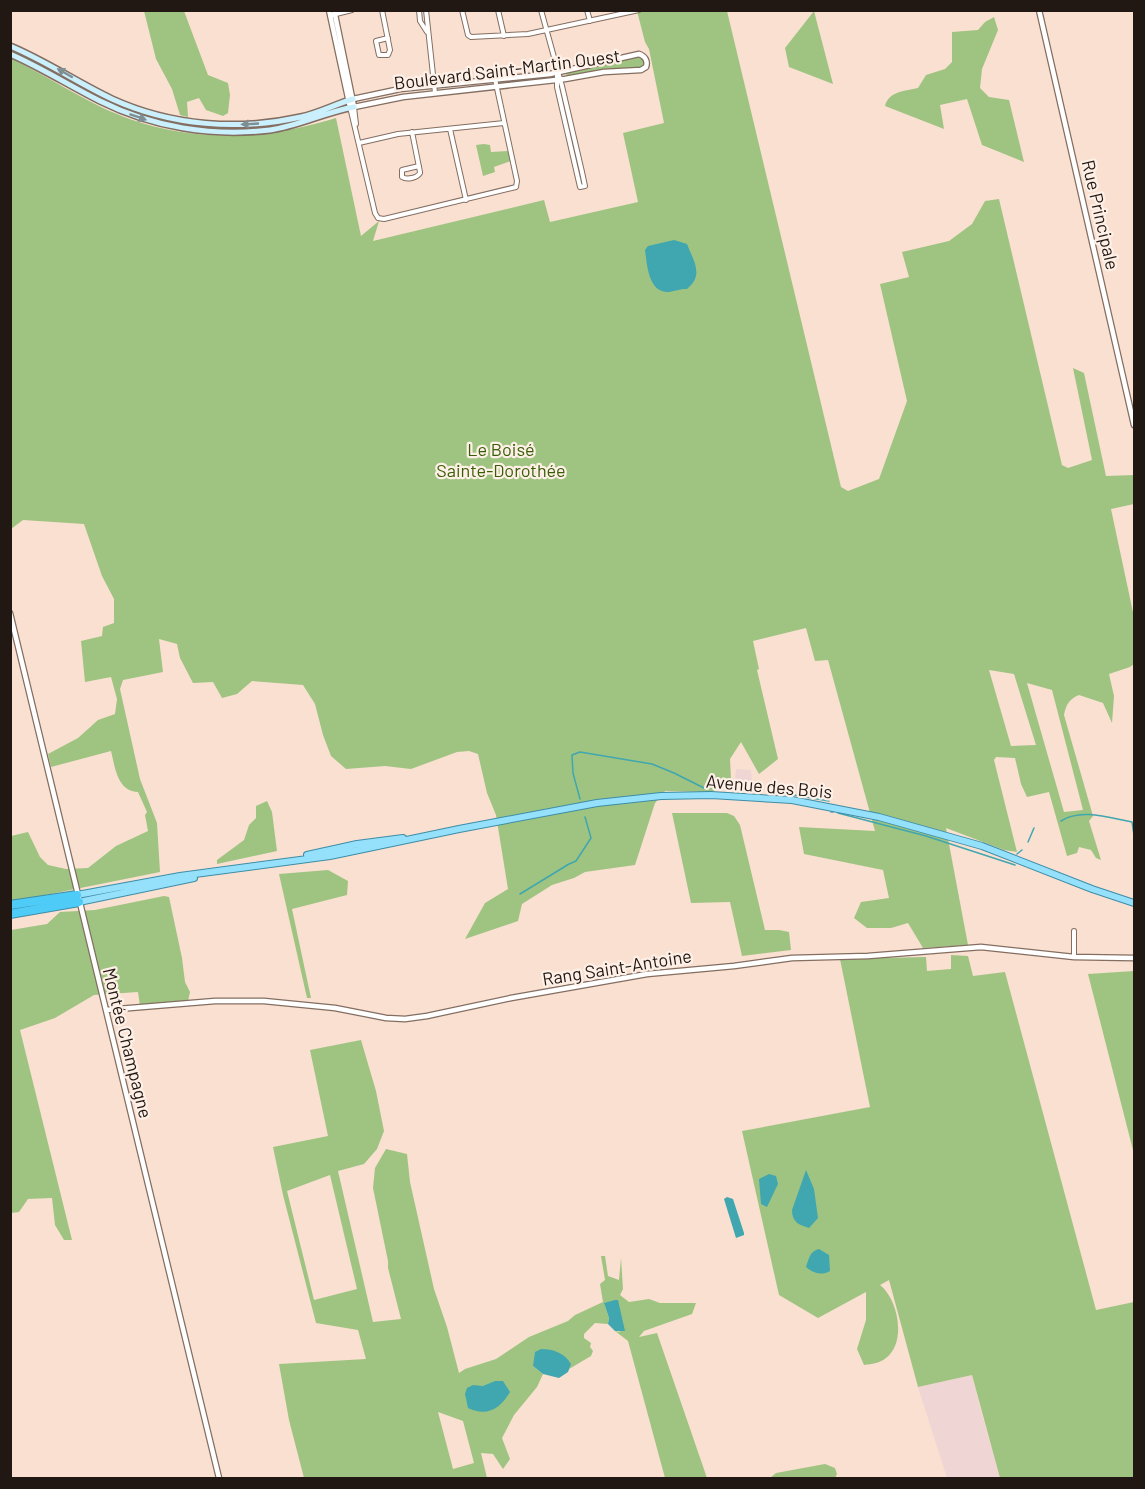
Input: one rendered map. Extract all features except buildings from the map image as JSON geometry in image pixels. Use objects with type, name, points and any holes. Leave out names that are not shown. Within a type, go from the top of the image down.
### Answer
[{"type":"highway","points":[[10,905],[78,898]]},
{"type":"highway","points":[[10,914],[78,898]]},
{"type":"main road","name":"Boulevard Saint-Martin Ouest","points":[[10,46],[44,61],[120,103],[184,121],[224,125],[272,122],[308,115],[351,99]]},
{"type":"main road","name":"Boulevard Saint-Martin Ouest","points":[[10,54],[119,110],[153,122],[181,128],[218,132],[264,130],[298,124],[352,107]]},
{"type":"main road","name":"Avenue des Bois","points":[[78,898],[149,889],[212,873],[362,843],[424,836],[597,803],[648,797],[711,795],[780,799],[851,811],[972,843],[1098,892],[1134,903]]},
{"type":"street","points":[[352,10],[332,13],[359,143],[378,218],[384,219],[466,200],[512,189],[516,186],[517,179],[495,79]]},
{"type":"street","points":[[382,10],[388,38],[390,53],[379,55],[376,41],[388,38]]},
{"type":"street","points":[[419,10],[420,21],[428,33]]},
{"type":"street","points":[[426,10],[435,93]]},
{"type":"street","points":[[462,10],[468,35],[471,37],[528,34],[639,10]]},
{"type":"street","points":[[498,10],[504,36]]},
{"type":"street","points":[[541,10],[557,72],[559,80],[585,186],[580,187],[557,87],[559,80]]},
{"type":"street","points":[[587,10],[590,22]]},
{"type":"street","name":"Rue Principale","points":[[1039,10],[1134,425]]},
{"type":"street","name":"Boulevard Saint-Martin Ouest","points":[[351,99],[434,85],[557,72],[639,54],[646,62],[645,67],[641,70],[604,72],[559,80],[393,98],[352,107]]},
{"type":"street","points":[[359,143],[412,132],[504,123]]},
{"type":"street","points":[[450,129],[466,200]]},
{"type":"street","points":[[412,132],[419,166],[420,173],[418,176],[402,177],[402,170],[419,166]]},
{"type":"street","name":"Montée Champagne","points":[[10,613],[219,1479]]},
{"type":"street","points":[[1074,931],[1074,957]]},
{"type":"street","name":"Rang Saint-Antoine","points":[[106,1010],[215,1001],[264,1001],[335,1008],[386,1018],[405,1019],[647,974],[792,958],[868,956],[981,947],[1074,957],[1134,958]]},
{"type":"shaded area","points":[[736,769],[751,770],[753,792],[734,791]]},
{"type":"shaded area","points":[[972,1375],[1000,1478],[947,1478],[918,1387]]},
{"type":"green space","points":[[144,11],[184,11],[208,75],[228,83],[230,95],[228,113],[223,116],[206,110],[199,98],[187,102],[188,117],[180,115],[172,89],[156,59]]},
{"type":"green space","name":"Le Boisé Sainte-Dorothée","points":[[637,11],[727,11],[841,487],[848,491],[879,479],[907,401],[880,284],[909,277],[902,252],[949,241],[972,224],[985,201],[999,199],[1062,465],[1068,468],[1092,460],[1073,368],[1084,373],[1106,476],[1134,475],[1134,504],[1111,509],[1134,617],[1134,664],[1109,674],[1114,696],[1112,723],[1103,703],[1079,695],[1068,703],[1064,715],[1093,816],[1089,821],[1101,860],[1096,858],[1091,850],[1079,847],[1077,853],[1067,856],[1049,792],[1027,797],[1021,784],[1015,758],[996,757],[994,760],[1017,852],[1004,850],[946,828],[968,945],[923,948],[908,923],[891,928],[867,928],[854,918],[861,902],[889,898],[883,870],[804,854],[799,827],[875,831],[828,660],[815,661],[806,628],[753,641],[759,669],[757,670],[778,759],[759,774],[741,742],[730,759],[731,779],[712,792],[665,791],[655,803],[635,865],[585,872],[552,885],[522,904],[518,921],[465,939],[485,903],[508,889],[496,815],[487,793],[478,754],[469,751],[457,752],[411,769],[385,766],[346,769],[331,756],[315,704],[303,685],[252,681],[237,694],[222,698],[213,682],[193,683],[180,658],[177,644],[159,639],[163,672],[123,680],[120,689],[140,779],[157,823],[160,872],[11,902],[11,836],[28,832],[40,857],[48,865],[66,869],[88,868],[116,846],[148,831],[145,815],[147,812],[138,792],[131,791],[121,783],[111,751],[51,767],[48,754],[78,738],[98,720],[115,714],[117,699],[111,677],[85,682],[81,641],[102,636],[103,627],[114,623],[114,599],[102,576],[84,524],[23,520],[11,529],[10,58],[99,106],[127,118],[186,133],[246,135],[276,132],[336,118],[361,236],[379,221],[373,241],[544,200],[550,222],[638,202],[623,133],[664,123],[649,49]],"holes":[[[989,670],[1014,674],[1036,745],[1011,746]],[[1027,683],[1052,690],[1083,810],[1064,812]]]},
{"type":"green space","points":[[814,11],[833,84],[789,67],[785,48]]},
{"type":"green space","points":[[994,17],[998,30],[982,69],[980,88],[989,97],[1009,100],[1024,162],[982,145],[967,99],[940,105],[944,129],[885,106],[890,97],[918,88],[926,75],[945,69],[952,62],[952,32],[978,30]]},
{"type":"green space","points":[[639,56],[644,62],[639,68],[602,70],[567,77],[566,73]]},
{"type":"green space","points":[[476,145],[490,145],[491,152],[508,151],[511,161],[494,167],[495,172],[483,176]]},
{"type":"green space","points":[[267,801],[272,812],[277,851],[217,864],[217,860],[244,840],[249,825],[256,818],[256,806]]},
{"type":"green space","points":[[672,813],[727,813],[734,816],[740,825],[765,930],[789,932],[791,950],[742,956],[730,902],[691,903]]},
{"type":"green space","points":[[328,870],[348,881],[347,895],[292,909],[311,998],[307,998],[279,874]]},
{"type":"green space","points":[[164,896],[169,897],[185,982],[190,992],[188,1001],[140,1006],[138,992],[94,995],[55,1018],[20,1030],[72,1240],[64,1240],[55,1225],[52,1198],[28,1199],[19,1212],[11,1213],[11,930],[47,924],[60,912],[95,910]]},
{"type":"green space","points":[[951,955],[968,956],[973,976],[1005,972],[1096,1310],[1134,1302],[1134,1478],[1000,1478],[972,1375],[918,1387],[889,1280],[880,1285],[886,1291],[895,1310],[898,1321],[896,1342],[893,1351],[886,1358],[867,1365],[864,1365],[857,1349],[866,1320],[866,1292],[818,1318],[779,1295],[742,1131],[870,1107],[840,959],[926,957],[927,971],[951,969]]},
{"type":"green space","points":[[1134,971],[1134,1154],[1088,974]]},
{"type":"green space","points":[[361,1040],[376,1091],[384,1131],[377,1149],[364,1164],[338,1171],[373,1322],[401,1319],[388,1268],[373,1188],[375,1168],[386,1149],[407,1154],[410,1182],[434,1289],[459,1373],[496,1359],[529,1337],[568,1321],[575,1315],[603,1302],[600,1284],[605,1280],[601,1256],[605,1256],[608,1276],[619,1280],[621,1258],[623,1289],[620,1295],[629,1302],[649,1299],[660,1303],[696,1303],[692,1314],[644,1331],[639,1337],[657,1333],[707,1478],[665,1478],[628,1341],[615,1331],[620,1332],[604,1303],[609,1318],[608,1324],[595,1323],[584,1334],[584,1338],[591,1343],[590,1347],[593,1351],[591,1356],[569,1369],[570,1362],[533,1366],[543,1374],[537,1387],[514,1415],[502,1438],[510,1459],[503,1469],[493,1454],[481,1453],[487,1478],[304,1478],[289,1420],[279,1364],[366,1359],[358,1330],[316,1323],[273,1147],[328,1136],[310,1050]],"holes":[[[330,1175],[357,1289],[314,1300],[287,1191]],[[438,1412],[463,1421],[474,1463],[453,1469]]]},
{"type":"green space","points":[[825,1464],[835,1468],[837,1474],[835,1478],[770,1478],[776,1473]]},
{"type":"water","points":[[674,240],[687,244],[695,262],[695,279],[687,289],[662,291],[657,288],[650,277],[645,250],[648,246]]},
{"type":"water","points":[[806,1170],[814,1189],[818,1218],[809,1228],[797,1222],[792,1210]]},
{"type":"water","points":[[769,1174],[776,1176],[778,1184],[767,1207],[761,1204],[759,1179]]},
{"type":"water","points":[[727,1197],[733,1199],[744,1233],[736,1238],[724,1199]]},
{"type":"water","points":[[819,1249],[829,1255],[830,1271],[827,1273],[817,1273],[806,1267],[812,1253]]},
{"type":"water","points":[[618,1300],[625,1331],[615,1331],[608,1324],[609,1318],[604,1303]]},
{"type":"water","points":[[541,1349],[562,1354],[571,1364],[568,1372],[559,1378],[543,1374],[533,1366],[535,1352]]},
{"type":"water","points":[[495,1381],[503,1381],[510,1392],[502,1403],[492,1410],[481,1412],[468,1408],[465,1394],[467,1388],[473,1385],[483,1386]]},
{"type":"waterway","points":[[580,799],[573,773],[572,755],[580,752],[652,764],[706,789]]},
{"type":"waterway","points":[[794,795],[829,801]]},
{"type":"waterway","points":[[838,813],[926,836],[1015,865]]},
{"type":"waterway","points":[[1061,821],[1077,815],[1105,816],[1132,822],[1134,835]]},
{"type":"waterway","points":[[520,894],[576,861],[591,838],[585,817]]},
{"type":"waterway","points":[[1028,842],[1034,828]]},
{"type":"waterway","points":[[1017,854],[1022,850]]}]
